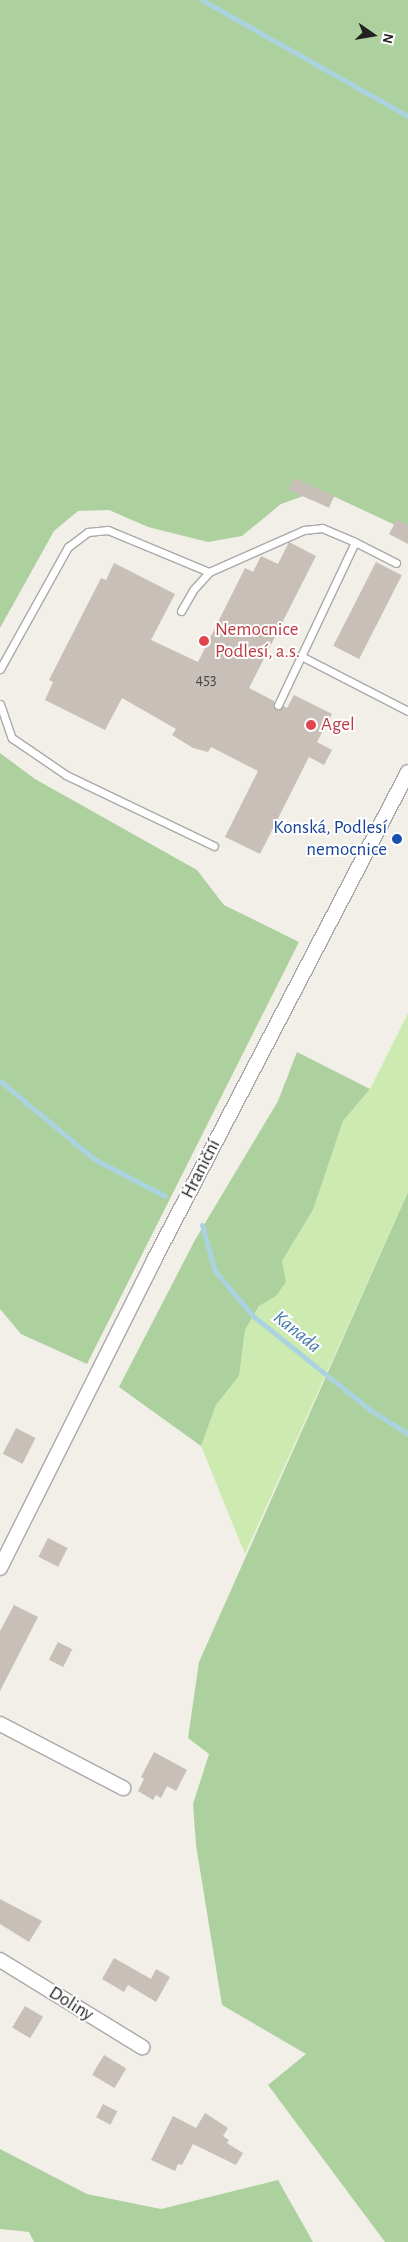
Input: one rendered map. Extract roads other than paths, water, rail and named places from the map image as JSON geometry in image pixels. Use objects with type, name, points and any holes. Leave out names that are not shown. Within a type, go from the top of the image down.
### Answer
[{"type":"street","name":"Hraniční","points":[[0,1568],[154,1260],[408,772]]},
{"type":"street","points":[[0,1724],[123,1788]]},
{"type":"street","name":"Doliny","points":[[0,1960],[142,2047]]},
{"type":"lane","points":[[181,611],[193,590],[209,572],[304,530],[322,528],[396,563]]},
{"type":"lane","points":[[0,669],[68,547],[88,532],[108,530],[209,572]]},
{"type":"lane","points":[[278,705],[354,542]]},
{"type":"lane","points":[[301,656],[408,711]]},
{"type":"lane","points":[[0,704],[12,738],[66,775],[214,846]]},
{"type":"waterway","points":[[202,0],[408,116]]},
{"type":"waterway","name":"Kanada","points":[[0,1081],[94,1159],[165,1196]]},
{"type":"waterway","name":"Kanada","points":[[202,1225],[215,1271],[253,1316],[369,1409],[408,1434]]},
{"type":"place","name":"Nemocnice Podlesí, a.s.","points":[[204,641]]},
{"type":"place","name":"Agel","points":[[311,725]]},
{"type":"place","name":"Konská, Podlesí nemocnice","points":[[397,839]]}]
